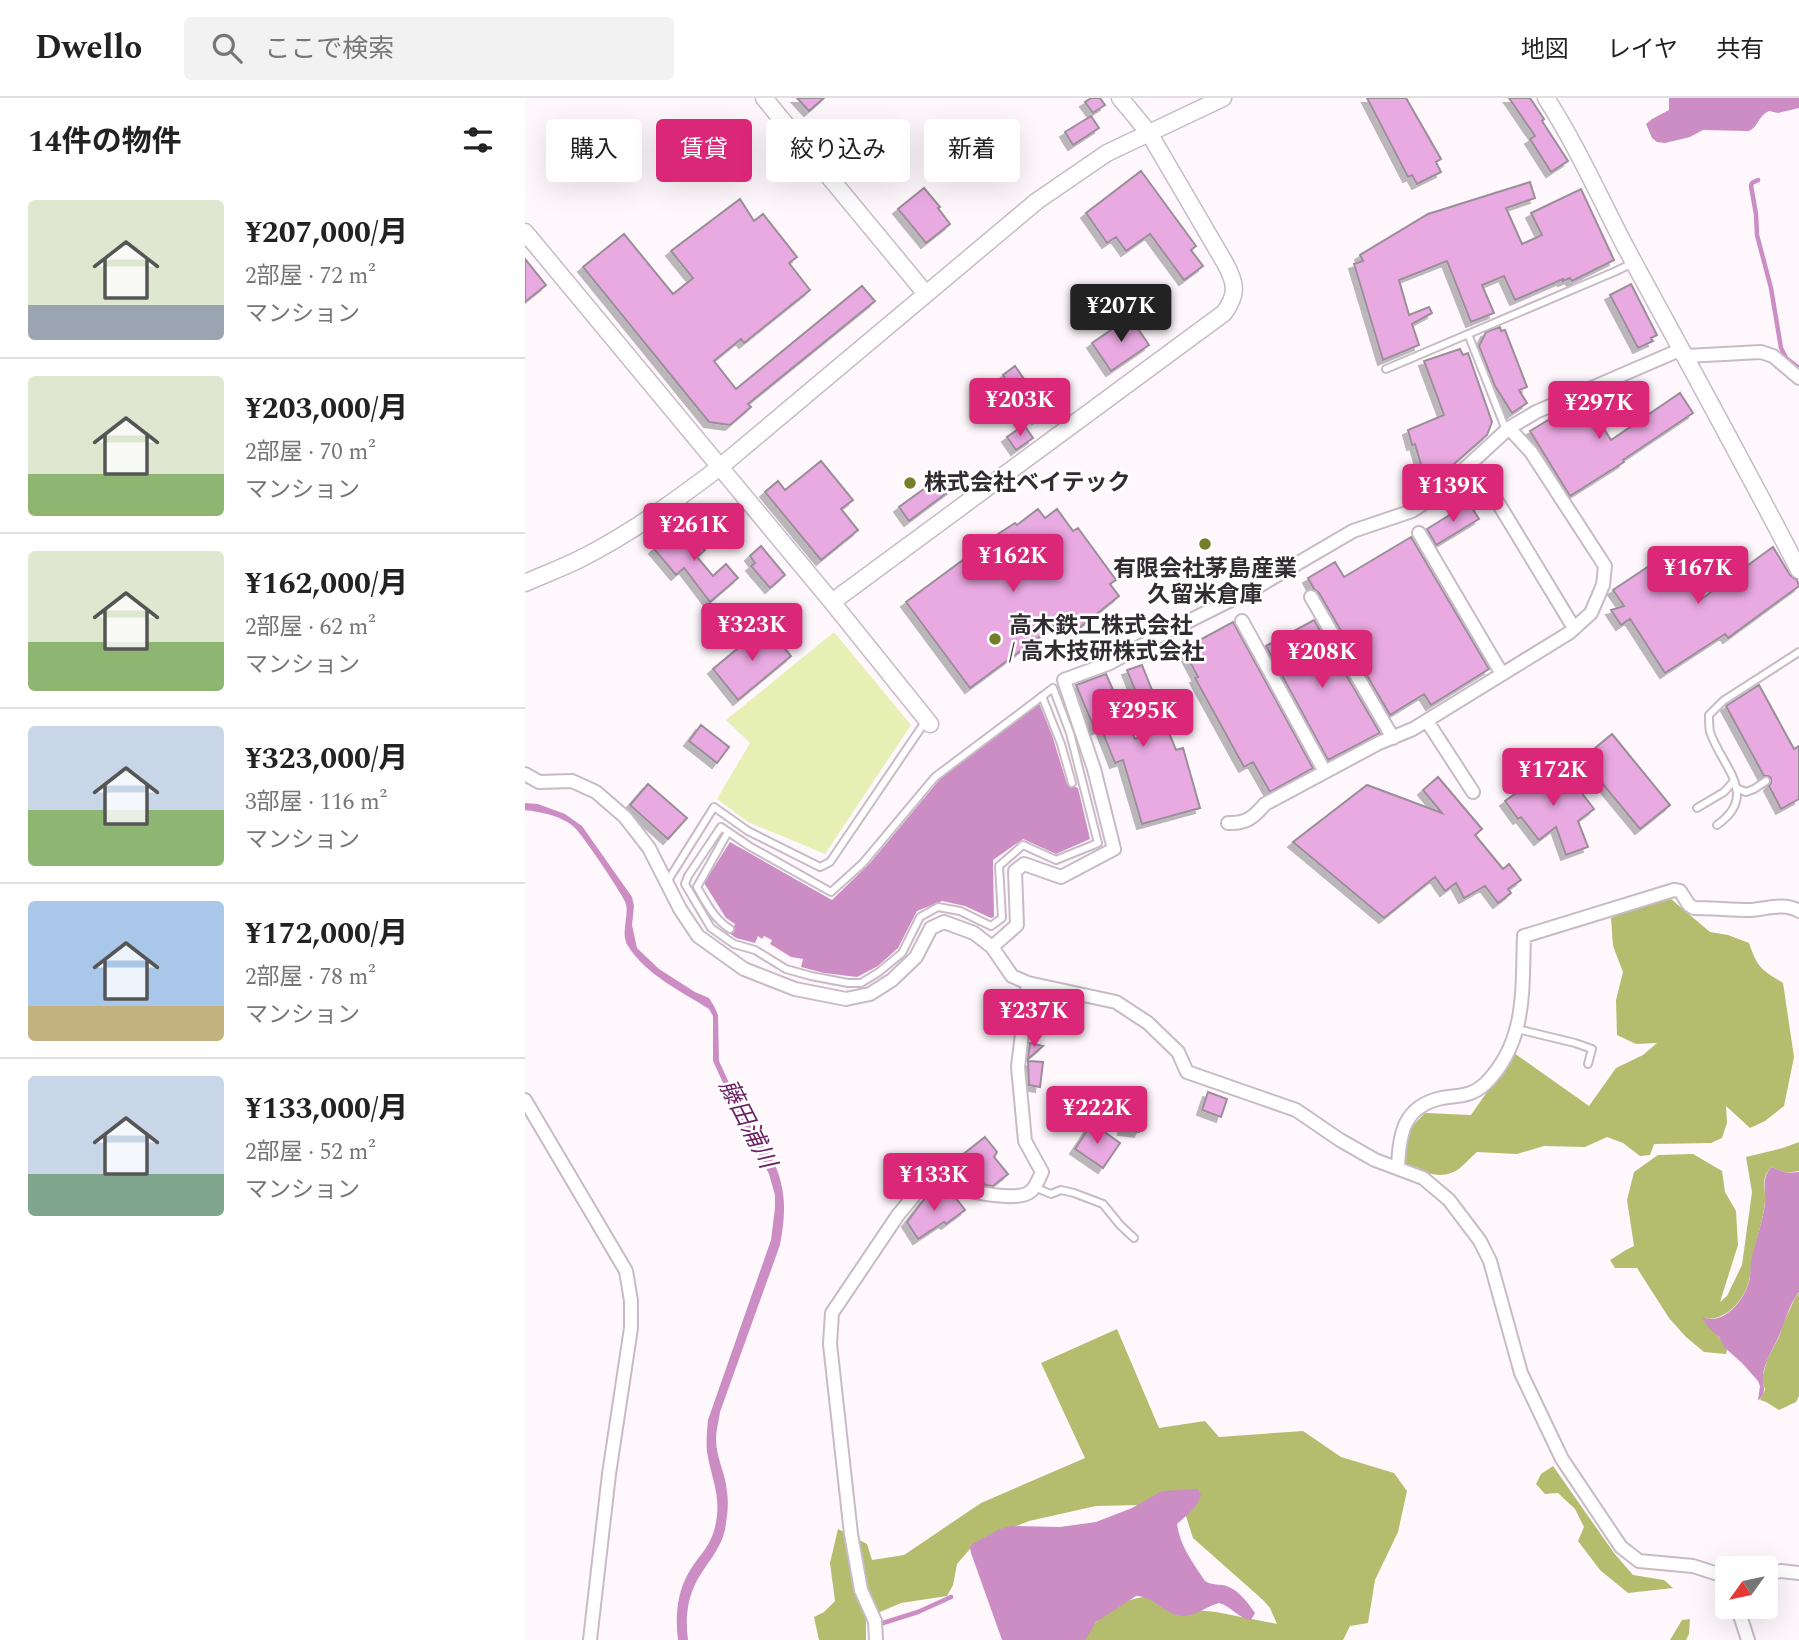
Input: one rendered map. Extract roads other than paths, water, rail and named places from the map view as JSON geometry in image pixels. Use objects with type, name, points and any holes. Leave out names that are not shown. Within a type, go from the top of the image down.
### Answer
[{"type":"street","points":[[765,98],[926,294]]},
{"type":"street","points":[[832,601],[1224,313],[1231,303],[1235,291],[1231,275],[1149,133],[1120,98]]},
{"type":"street","points":[[525,583],[578,560],[667,508],[720,467],[1037,201],[1108,153],[1223,98]]},
{"type":"street","points":[[1546,98],[1573,143],[1799,570]]},
{"type":"street","points":[[525,232],[832,601],[928,722]]},
{"type":"street","points":[[992,947],[1017,925],[1015,871],[1024,864],[1061,877],[1114,849],[1094,769],[1064,680],[1110,663],[1257,587],[1353,531],[1412,511],[1435,496],[1508,429],[1536,412],[1684,352],[1761,352],[1773,356],[1799,379]]},
{"type":"street","points":[[1228,823],[1240,824],[1255,815],[1265,804],[1393,737],[1413,730],[1574,628],[1591,613],[1603,585],[1605,566],[1531,452],[1508,429]]},
{"type":"street","points":[[1489,488],[1574,628]]},
{"type":"street","points":[[1419,533],[1502,674]]},
{"type":"street","points":[[1311,597],[1393,737]]},
{"type":"street","points":[[1242,621],[1325,772]]},
{"type":"street","points":[[1427,721],[1473,792]]},
{"type":"street","points":[[525,774],[539,782],[572,781],[596,792],[625,817],[649,848],[680,909],[698,936],[744,969],[795,989],[846,999],[870,994],[916,957],[932,928],[944,922],[974,933],[992,947],[1012,976],[1028,983],[1117,1002],[1148,1023],[1178,1052],[1187,1072],[1296,1110],[1375,1160],[1423,1178],[1450,1200],[1480,1241],[1490,1261],[1521,1373],[1562,1459],[1621,1547],[1639,1561],[1693,1566],[1715,1573]]},
{"type":"street","points":[[1398,1168],[1401,1132],[1409,1116],[1422,1106],[1439,1099],[1470,1095],[1486,1083],[1504,1058],[1517,1028],[1521,1006],[1524,936],[1674,890],[1680,891],[1694,908],[1750,909],[1783,906],[1799,911]]},
{"type":"street","points":[[876,1640],[875,1621],[861,1590],[851,1534],[830,1344],[832,1313],[898,1215],[917,1192],[934,1183],[985,1194],[1021,1196],[1032,1191],[1042,1172],[1025,1141],[1018,1067],[1028,983]]},
{"type":"street","points":[[525,1100],[627,1271],[631,1301],[631,1328],[609,1474],[590,1640]]},
{"type":"street","points":[[1778,1572],[1799,1573]]},
{"type":"street","points":[[1741,1619],[1748,1640]]},
{"type":"lane","points":[[1386,369],[1634,262]]},
{"type":"lane","points":[[1468,334],[1508,429]]},
{"type":"lane","points":[[1717,825],[1729,817],[1737,803],[1735,784],[1709,730],[1709,715],[1723,701],[1799,652]]},
{"type":"lane","points":[[1053,688],[1070,733],[1098,843],[1056,860],[1023,845],[999,866],[1002,918],[991,926],[960,911],[938,907],[920,917],[902,953],[861,983],[848,983],[786,969],[755,950],[734,944],[711,928],[685,884],[721,827],[831,892],[863,863],[935,777],[1042,696],[1053,688]]},
{"type":"lane","points":[[1042,696],[1061,744],[1072,783]]},
{"type":"lane","points":[[667,882],[715,807],[748,831],[820,867],[830,862],[928,722]]},
{"type":"lane","points":[[1735,784],[1746,792],[1766,781]]},
{"type":"lane","points":[[1697,808],[1735,784]]},
{"type":"lane","points":[[729,832],[697,887],[715,916],[730,929]]},
{"type":"lane","points":[[1517,1028],[1592,1049],[1588,1064]]},
{"type":"lane","points":[[1034,1187],[1051,1194],[1061,1191],[1074,1193],[1103,1203],[1134,1238]]},
{"type":"water","points":[[1669,98],[1799,98],[1799,108],[1778,113],[1769,111],[1749,131],[1703,130],[1690,137],[1665,143],[1657,142],[1652,138],[1646,124],[1669,110]]},
{"type":"water","points":[[1039,703],[1067,784],[1078,788],[1090,839],[1056,854],[1023,839],[993,860],[994,917],[942,901],[917,911],[898,948],[878,966],[857,977],[801,967],[803,959],[791,957],[770,944],[772,940],[764,936],[762,939],[758,936],[755,943],[736,938],[724,929],[728,923],[734,926],[735,924],[726,918],[704,883],[730,842],[832,900],[870,863],[940,779]]},
{"type":"water","name":"藤田浦川","points":[[525,803],[538,804],[565,814],[582,826],[632,897],[632,925],[637,948],[659,969],[709,998],[718,1015],[719,1061],[740,1107],[766,1151],[769,1151],[782,1186],[784,1219],[780,1245],[720,1412],[716,1439],[728,1502],[725,1530],[721,1543],[699,1577],[689,1600],[688,1640],[678,1640],[679,1596],[689,1572],[712,1537],[717,1509],[716,1490],[707,1452],[708,1420],[771,1240],[775,1195],[769,1174],[713,1061],[713,1016],[709,1009],[665,982],[635,956],[626,941],[627,909],[624,899],[575,828],[545,813],[525,810]]},
{"type":"water","points":[[1772,1167],[1786,1173],[1799,1172],[1799,1292],[1767,1361],[1763,1375],[1764,1392],[1758,1401],[1758,1381],[1724,1347],[1702,1317],[1710,1319],[1725,1315],[1743,1297],[1750,1279],[1752,1256],[1764,1209],[1765,1179]]},
{"type":"water","points":[[1198,1489],[1201,1495],[1197,1504],[1177,1524],[1181,1540],[1205,1581],[1236,1591],[1255,1613],[1251,1620],[1219,1603],[1191,1615],[1176,1615],[1148,1599],[1136,1596],[1096,1622],[1085,1640],[1002,1640],[971,1553],[972,1544],[1011,1526],[1060,1527],[1096,1522],[1132,1508],[1162,1491]]},
{"type":"waterway","points":[[1758,180],[1751,186],[1757,235],[1771,288],[1781,348],[1786,358],[1799,368]]},
{"type":"waterway","points":[[883,1623],[918,1612],[951,1597]]},
{"type":"place","name":"株式会社ベイテック","points":[[910,483]]},
{"type":"place","name":"有限会社茅島産業 久留米倉庫","points":[[1205,544]]},
{"type":"place","name":"高木鉄工株式会社 / 高木技研株式会社","points":[[995,639]]}]
